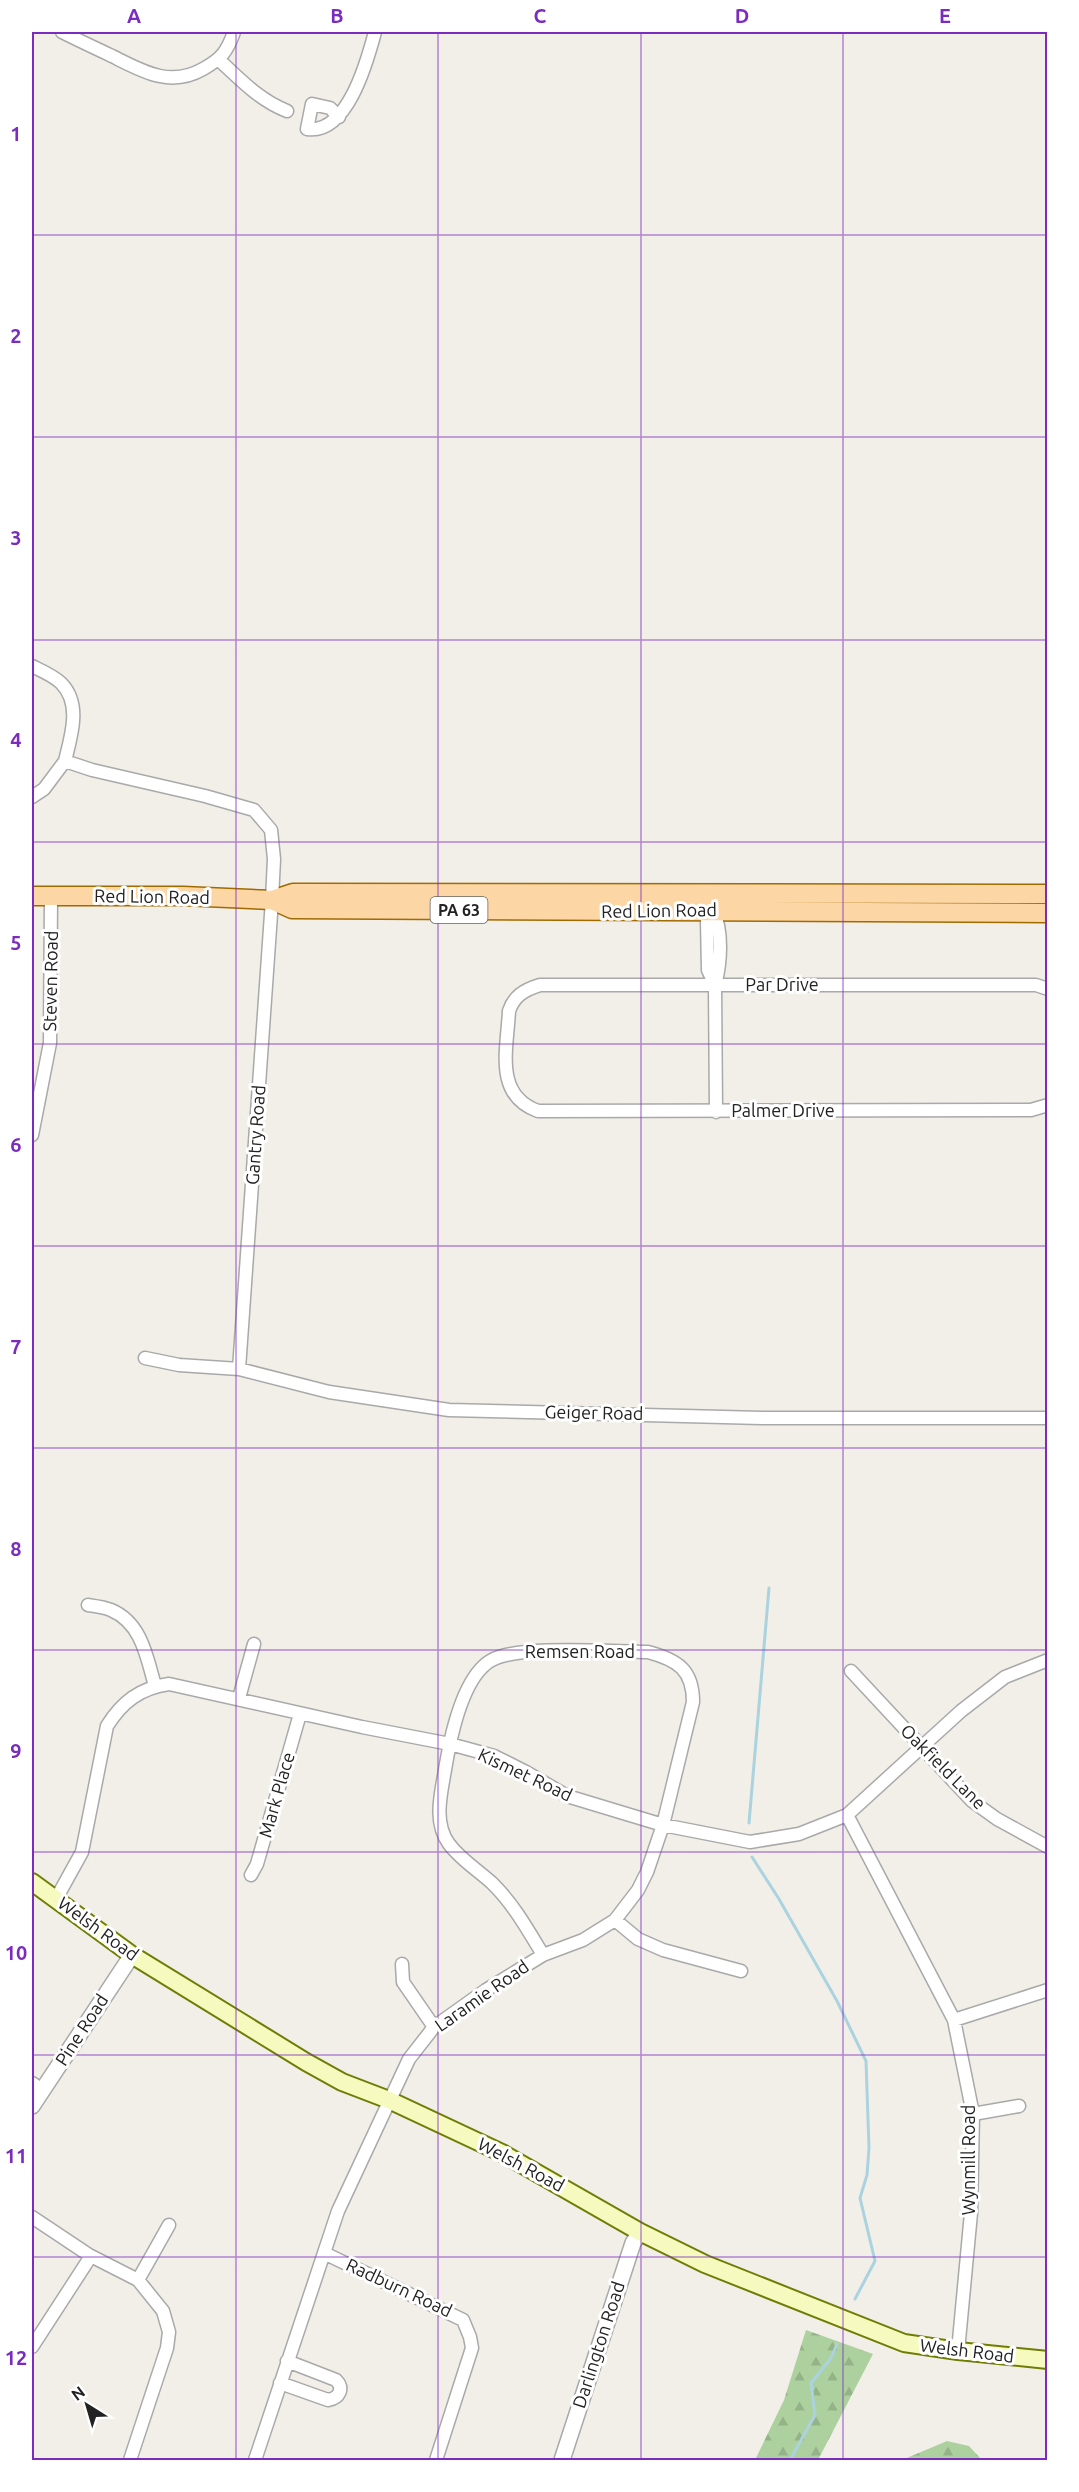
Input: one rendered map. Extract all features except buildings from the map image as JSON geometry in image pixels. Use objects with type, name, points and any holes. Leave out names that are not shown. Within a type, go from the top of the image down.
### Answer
[{"type":"main road","name":"Red Lion Road","points":[[32,896],[172,895],[272,900],[292,909],[637,911],[713,901],[1047,894]]},
{"type":"main road","name":"Red Lion Road","points":[[713,901],[1047,913]]},
{"type":"main road","name":"Welsh Road","points":[[32,1882],[132,1955],[315,2067],[342,2082],[389,2100],[502,2153],[640,2232],[705,2264],[904,2343],[1047,2360]]},
{"type":"street","points":[[62,32],[149,75],[161,77],[183,77],[219,60],[230,44],[234,32]]},
{"type":"street","points":[[339,117],[361,77],[375,32]]},
{"type":"street","points":[[219,60],[270,105],[287,111]]},
{"type":"street","points":[[32,666],[61,682],[73,703],[72,729],[65,761],[44,789],[32,797]]},
{"type":"street","name":"Gantry Road","points":[[65,761],[92,770],[255,810],[271,830],[274,859],[272,900],[239,1370]]},
{"type":"street","name":"Steven Road","points":[[32,1135],[36,1092],[50,1043],[51,896]]},
{"type":"street","points":[[713,901],[718,921],[719,940],[719,969],[715,985],[716,1112]]},
{"type":"street","name":"Par Drive","points":[[520,1102],[511,1091],[506,1079],[509,1011],[518,995],[540,985],[1036,985],[1047,989]]},
{"type":"street","name":"Palmer Drive","points":[[520,1102],[538,1111],[1031,1110],[1047,1105]]},
{"type":"street","name":"Geiger Road","points":[[145,1358],[179,1365],[239,1370],[329,1392],[449,1410],[773,1418],[1047,1418]]},
{"type":"street","points":[[56,1899],[82,1852],[107,1726],[117,1710],[134,1695],[154,1686],[142,1640],[128,1621],[111,1610],[88,1605]]},
{"type":"street","points":[[239,1698],[254,1644]]},
{"type":"street","name":"Remsen Road","points":[[543,1955],[515,1909],[494,1885],[449,1844],[440,1823],[439,1808],[450,1744],[466,1692],[477,1674],[490,1661],[519,1651],[648,1652],[678,1662],[686,1672]]},
{"type":"street","name":"Kismet Road","points":[[154,1686],[169,1684],[239,1698],[300,1714],[450,1744],[494,1756],[567,1796],[663,1825],[750,1842],[799,1834],[847,1815],[920,1746],[1005,1677],[1047,1660]]},
{"type":"street","name":"Oakfield Lane","points":[[851,1671],[972,1802],[1047,1847]]},
{"type":"street","name":"Laramie Road","points":[[255,2460],[286,2361],[338,2211],[409,2059],[435,2027],[486,1989],[543,1955],[584,1940],[615,1920],[638,1890],[647,1872],[663,1825],[693,1702],[693,1688],[686,1672]]},
{"type":"street","name":"Mark Place","points":[[251,1875],[257,1864],[300,1714]]},
{"type":"street","name":"Wynmill Road","points":[[847,1815],[954,2020],[973,2114],[971,2212],[958,2351]]},
{"type":"street","points":[[615,1920],[638,1939],[663,1950],[741,1971]]},
{"type":"street","name":"Pine Road","points":[[32,2106],[37,2086],[132,1955]]},
{"type":"street","points":[[402,1964],[403,1982],[435,2027]]},
{"type":"street","points":[[954,2020],[1047,1990]]},
{"type":"street","points":[[973,2114],[1020,2106]]},
{"type":"street","points":[[32,2217],[91,2256],[138,2280],[163,2311],[169,2332],[167,2348],[130,2460]]},
{"type":"street","points":[[138,2280],[169,2225]]},
{"type":"street","name":"Darlington Road","points":[[562,2460],[633,2243],[640,2232]]},
{"type":"street","name":"Radburn Road","points":[[324,2253],[459,2317],[468,2330],[471,2352],[436,2460]]},
{"type":"street","points":[[32,2347],[91,2256]]},
{"type":"street","points":[[280,2383],[328,2400],[336,2398],[340,2392],[340,2385],[336,2380],[286,2361]]},
{"type":"green space","points":[[806,2330],[873,2354],[818,2460],[755,2460],[784,2400]]},
{"type":"green space","points":[[947,2441],[969,2446],[982,2460],[902,2460]]},
{"type":"waterway","points":[[749,1823],[769,1588]]},
{"type":"waterway","points":[[752,1857],[779,1899],[837,2001],[866,2061],[869,2148],[867,2175],[860,2198],[875,2261],[855,2299]]},
{"type":"waterway","points":[[790,2460],[815,2415],[811,2383],[831,2358],[837,2344]]}]
